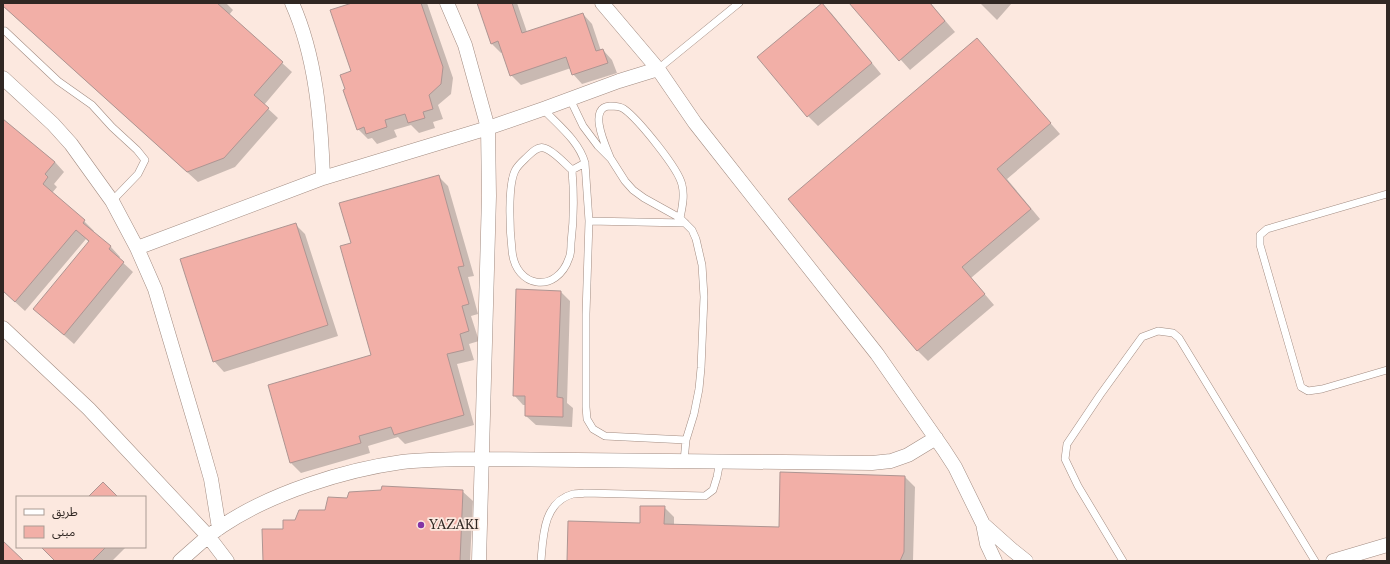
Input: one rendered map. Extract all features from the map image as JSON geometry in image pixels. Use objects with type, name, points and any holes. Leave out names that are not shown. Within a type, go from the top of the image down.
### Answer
[{"type":"street","points":[[292,3],[300,22],[309,56],[321,128],[323,178]]},
{"type":"street","points":[[447,3],[465,45],[488,128],[489,196],[481,459],[480,561]]},
{"type":"street","points":[[602,3],[658,69],[695,123],[877,354],[955,467],[983,524],[987,544],[995,561]]},
{"type":"street","points":[[137,248],[323,178],[488,128],[619,81],[658,69]]},
{"type":"street","points":[[3,78],[53,124],[71,144],[112,201],[137,248],[155,290],[200,437],[210,480],[214,532],[227,561]]},
{"type":"street","points":[[3,328],[89,409],[214,532]]},
{"type":"street","points":[[180,561],[214,532],[250,509],[301,487],[371,467],[404,462],[481,459],[872,463],[891,461],[908,455],[936,438]]},
{"type":"street","points":[[983,524],[1026,561]]},
{"type":"street","points":[[1333,561],[1387,545]]},
{"type":"lane","points":[[658,69],[739,3]]},
{"type":"lane","points":[[5,31],[58,81],[92,105],[145,160],[138,174],[112,201]]},
{"type":"lane","points":[[570,99],[583,126],[598,146],[611,159],[625,181],[633,190],[644,198],[683,221],[692,230],[699,248],[702,265],[704,297],[699,389],[694,414],[686,440],[684,461]]},
{"type":"lane","points":[[611,159],[598,122],[602,110],[607,106],[616,106],[625,110],[635,120],[678,173],[683,192],[683,221]]},
{"type":"lane","points":[[543,109],[577,145],[585,162],[590,221],[586,330],[587,419],[593,429],[605,436],[686,440]]},
{"type":"lane","points":[[540,148],[544,148],[551,152],[572,170],[574,188],[570,257],[564,267],[547,282],[532,282],[523,276],[515,266],[512,254],[510,215],[512,178],[516,170],[524,161],[540,148]]},
{"type":"lane","points":[[572,170],[585,162]]},
{"type":"lane","points":[[1387,194],[1267,229],[1260,235],[1260,245],[1301,387],[1308,391],[1322,389],[1387,370]]},
{"type":"lane","points":[[590,221],[683,221]]},
{"type":"lane","points":[[1123,561],[1078,486],[1065,459],[1067,444],[1142,337],[1158,330],[1173,333],[1180,338],[1315,561]]},
{"type":"lane","points":[[541,561],[544,529],[548,515],[555,505],[563,499],[572,494],[585,493],[705,496],[713,490],[718,477],[720,461]]},
{"type":"building","points":[[3,3],[217,3],[283,62],[254,95],[269,108],[224,158],[187,172],[3,6]]},
{"type":"building","points":[[352,3],[421,3],[443,67],[441,84],[429,95],[433,109],[423,112],[425,118],[408,123],[405,114],[385,120],[387,127],[366,134],[364,127],[357,130],[343,90],[345,89],[340,75],[351,71],[330,10]]},
{"type":"building","points":[[477,3],[512,3],[522,33],[583,13],[596,51],[603,49],[608,63],[572,75],[566,57],[510,76],[498,41],[491,44]]},
{"type":"building","points":[[822,3],[872,63],[807,117],[757,57]]},
{"type":"building","points":[[849,3],[930,3],[945,21],[899,61]]},
{"type":"building","points":[[977,38],[1051,123],[997,169],[1031,209],[962,267],[985,294],[917,351],[788,199]]},
{"type":"building","points":[[3,119],[55,162],[45,174],[48,177],[43,184],[85,220],[83,223],[111,246],[109,249],[124,262],[64,335],[33,309],[89,241],[76,230],[15,302],[3,291]]},
{"type":"building","points":[[439,175],[464,266],[458,267],[469,304],[462,306],[469,331],[460,334],[464,350],[447,354],[464,415],[394,435],[391,427],[359,436],[361,443],[290,463],[268,385],[371,355],[340,246],[351,243],[339,203]]},
{"type":"building","points":[[296,223],[328,325],[213,362],[180,259]]},
{"type":"building","points":[[516,289],[561,291],[557,397],[563,398],[563,417],[525,416],[525,396],[513,396]]},
{"type":"building","points":[[780,472],[905,476],[904,552],[900,561],[567,561],[568,521],[640,523],[640,506],[665,506],[664,524],[779,527]]},
{"type":"building","points":[[103,482],[117,496],[89,496]]},
{"type":"building","points":[[382,486],[463,490],[460,561],[263,561],[262,529],[283,529],[283,520],[295,520],[299,510],[325,510],[328,497],[347,498],[349,492],[381,490]]},
{"type":"building","points":[[3,541],[24,561],[3,561]]},
{"type":"building","points":[[42,548],[105,548],[92,561],[55,561]]},
{"type":"place","name":"YAZAKI","points":[[421,525]]}]
